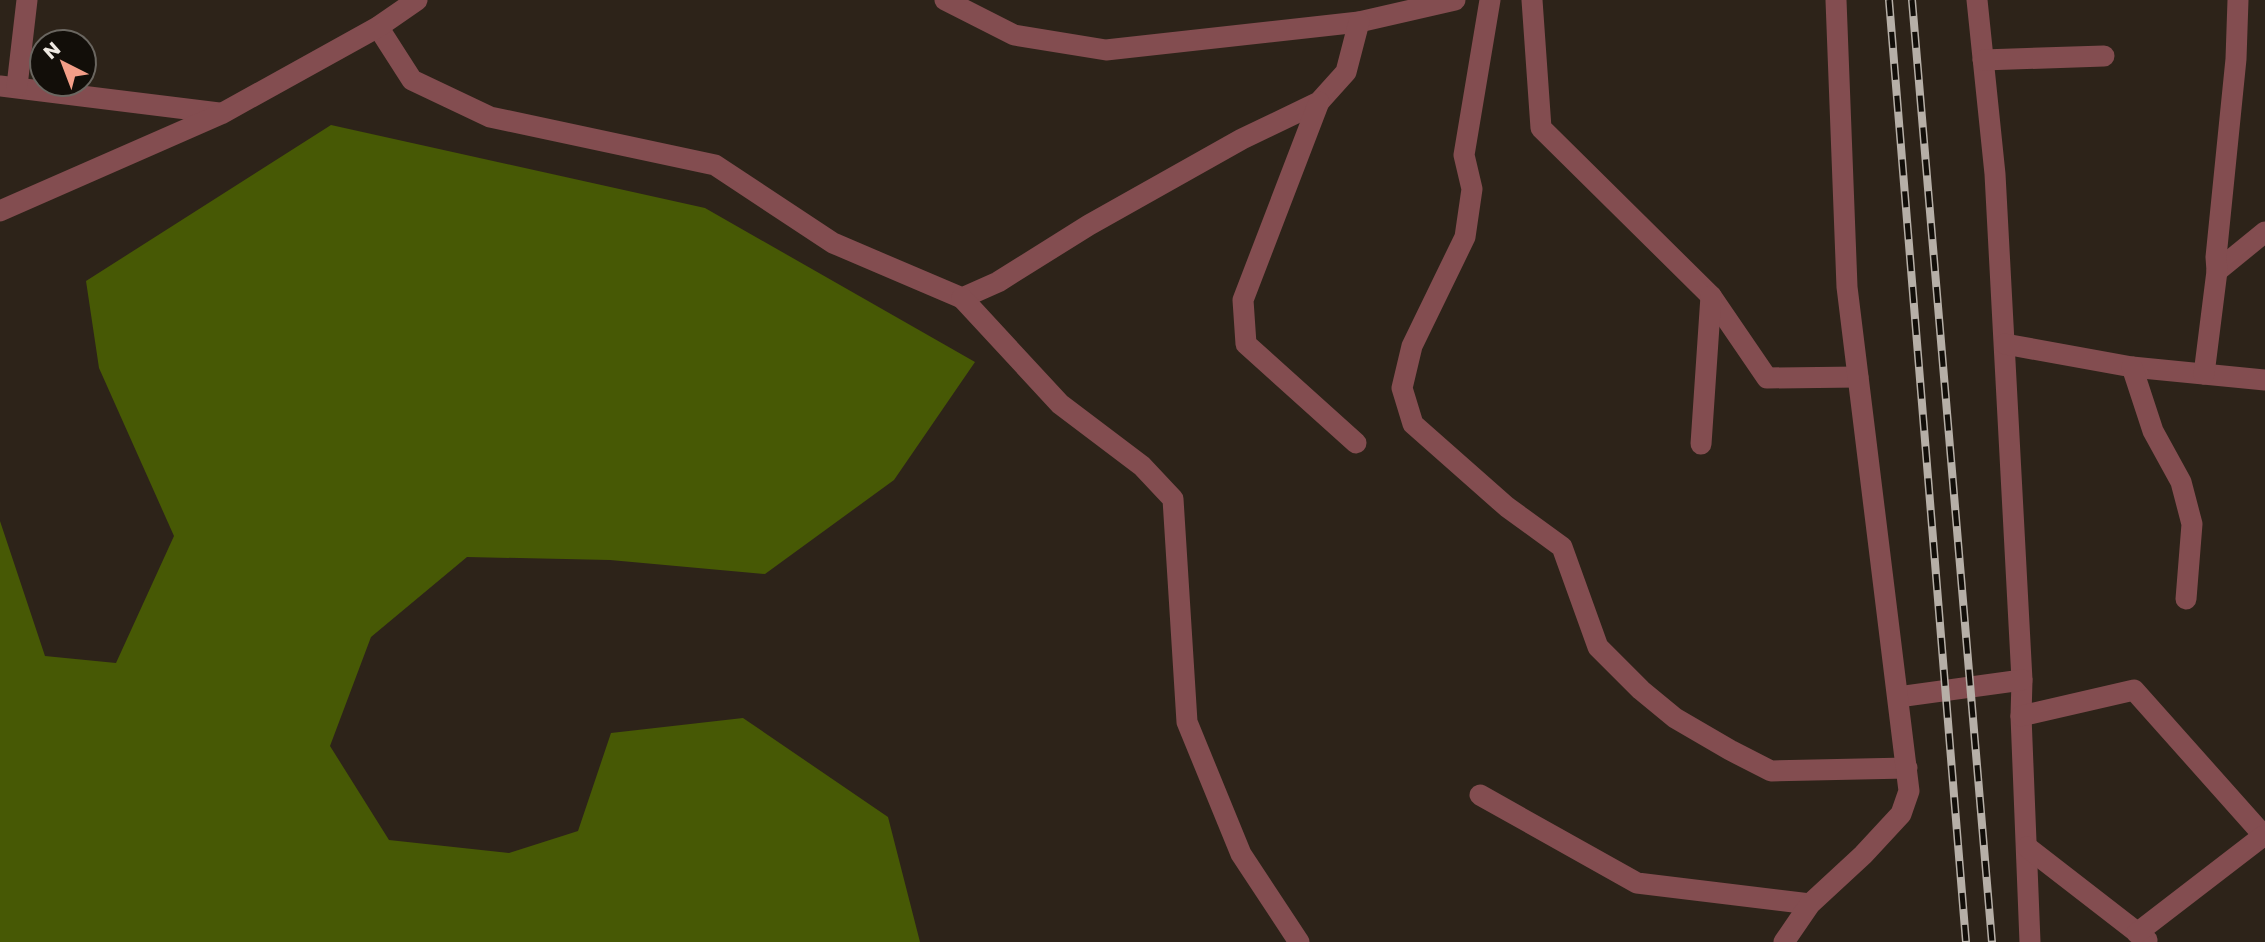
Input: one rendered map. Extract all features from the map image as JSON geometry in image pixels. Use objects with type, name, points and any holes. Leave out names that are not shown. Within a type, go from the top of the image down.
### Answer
[{"type":"street","points":[[27,0],[8,86],[221,114]]},
{"type":"street","points":[[0,211],[221,114],[378,27],[417,0]]},
{"type":"street","points":[[945,0],[1014,34],[1106,50],[1359,22],[1455,0]]},
{"type":"street","points":[[1490,0],[1464,155],[1472,189],[1465,237],[1412,346],[1402,388],[1413,424],[1507,507],[1562,547],[1598,647],[1675,719],[1771,771],[1907,768]]},
{"type":"street","points":[[1532,0],[1541,128],[1711,296],[1768,378],[1858,377]]},
{"type":"street","points":[[1784,942],[1810,904],[1863,855],[1901,814],[1909,791],[1847,287],[1836,0]]},
{"type":"street","points":[[1976,0],[1995,174],[2005,344],[2022,680],[2030,942]]},
{"type":"street","points":[[2204,374],[2217,271],[2216,257],[2236,59],[2238,0]]},
{"type":"street","points":[[1356,443],[1246,344],[1243,300],[1319,102],[1346,72],[1359,22]]},
{"type":"street","points":[[378,27],[412,79],[490,117],[715,165],[833,243],[962,298],[1060,404],[1142,466],[1173,499],[1187,722],[1241,854],[1299,942]]},
{"type":"street","points":[[1983,60],[2104,56]]},
{"type":"street","points":[[962,298],[998,282],[1089,225],[1242,139],[1319,102]]},
{"type":"street","points":[[2217,271],[2265,232]]},
{"type":"street","points":[[1701,444],[1711,296]]},
{"type":"street","points":[[2005,344],[2133,367],[2265,380]]},
{"type":"street","points":[[2133,367],[2153,432],[2181,482],[2192,524],[2186,599]]},
{"type":"street","points":[[1898,697],[2022,680]]},
{"type":"street","points":[[2021,716],[2134,690],[2264,837],[2143,938],[2027,847]]},
{"type":"street","points":[[1480,795],[1637,883],[1810,904]]},
{"type":"green space","points":[[331,125],[705,208],[975,362],[894,480],[765,574],[610,560],[467,557],[371,637],[330,746],[389,840],[509,853],[578,831],[611,733],[743,718],[888,817],[920,942],[0,942],[0,521],[45,656],[116,663],[174,536],[99,368],[86,281]]},
{"type":"railway","points":[[1889,0],[1966,942]]},
{"type":"railway","points":[[1912,0],[1992,942]]}]
